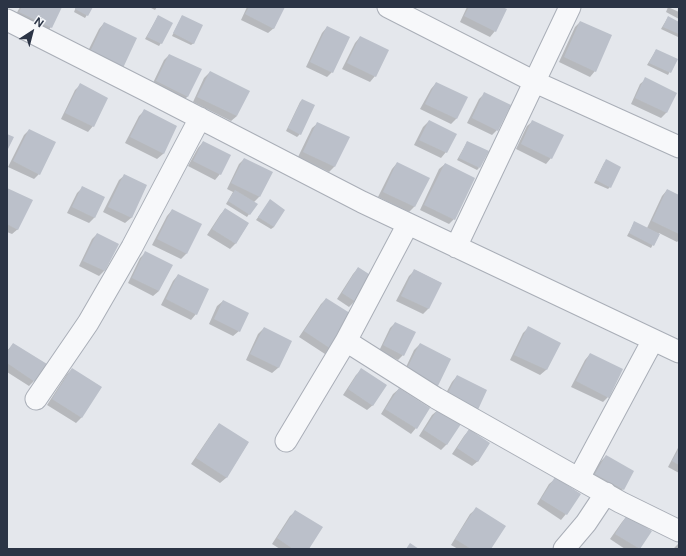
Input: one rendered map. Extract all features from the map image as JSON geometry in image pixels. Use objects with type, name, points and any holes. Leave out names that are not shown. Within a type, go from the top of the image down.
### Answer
[{"type":"street","points":[[388,7],[535,82],[679,147]]},
{"type":"street","points":[[456,247],[570,7]]},
{"type":"street","points":[[7,20],[362,202],[679,352]]},
{"type":"street","points":[[36,399],[88,322],[132,247],[200,118]]},
{"type":"street","points":[[286,441],[346,341],[408,224]]},
{"type":"street","points":[[579,478],[653,340]]},
{"type":"street","points":[[346,341],[436,398],[606,493],[679,531]]},
{"type":"street","points":[[564,549],[586,523],[606,493]]},
{"type":"building","points":[[22,7],[62,7],[52,28],[19,12]]},
{"type":"building","points":[[76,7],[93,7],[88,16],[75,9]]},
{"type":"building","points":[[249,7],[285,7],[274,29],[245,14]]},
{"type":"building","points":[[469,7],[502,7],[507,9],[496,32],[464,16]]},
{"type":"building","points":[[158,15],[173,23],[162,44],[147,37]]},
{"type":"building","points":[[182,15],[203,25],[194,44],[173,33]]},
{"type":"building","points":[[668,16],[679,22],[679,34],[663,27]]},
{"type":"building","points":[[580,21],[612,35],[596,72],[564,57]]},
{"type":"building","points":[[104,22],[137,38],[123,68],[90,52]]},
{"type":"building","points":[[327,26],[350,37],[333,73],[310,62]]},
{"type":"building","points":[[360,36],[389,50],[376,77],[347,63]]},
{"type":"building","points":[[656,49],[678,59],[671,73],[649,63]]},
{"type":"building","points":[[169,54],[202,69],[188,97],[156,81]]},
{"type":"building","points":[[210,71],[250,91],[237,116],[197,97]]},
{"type":"building","points":[[645,77],[677,93],[667,113],[635,98]]},
{"type":"building","points":[[436,82],[468,97],[457,119],[425,104]]},
{"type":"building","points":[[80,83],[108,98],[94,127],[65,113]]},
{"type":"building","points":[[484,92],[511,105],[498,131],[472,118]]},
{"type":"building","points":[[302,99],[315,105],[301,135],[288,128]]},
{"type":"building","points":[[144,109],[177,126],[164,154],[130,137]]},
{"type":"building","points":[[429,120],[457,134],[447,153],[419,140]]},
{"type":"building","points":[[532,120],[564,135],[552,159],[521,144]]},
{"type":"building","points":[[317,122],[350,137],[335,167],[303,152]]},
{"type":"building","points":[[29,129],[56,142],[40,175],[13,161]]},
{"type":"building","points":[[7,134],[14,137],[7,151]]},
{"type":"building","points":[[203,141],[231,155],[221,175],[193,161]]},
{"type":"building","points":[[467,141],[489,151],[480,168],[459,158]]},
{"type":"building","points":[[244,158],[273,172],[260,197],[231,183]]},
{"type":"building","points":[[606,159],[621,167],[611,188],[596,180]]},
{"type":"building","points":[[397,162],[430,178],[415,207],[383,192]]},
{"type":"building","points":[[445,163],[475,178],[455,220],[424,205]]},
{"type":"building","points":[[124,174],[147,185],[132,218],[108,207]]},
{"type":"building","points":[[82,186],[105,197],[95,218],[72,207]]},
{"type":"building","points":[[7,188],[33,200],[18,230],[7,224]]},
{"type":"building","points":[[667,189],[679,195],[679,234],[652,221]]},
{"type":"building","points":[[235,190],[258,204],[250,215],[228,201]]},
{"type":"building","points":[[270,199],[285,210],[274,227],[258,217]]},
{"type":"building","points":[[225,208],[249,223],[236,244],[212,229]]},
{"type":"building","points":[[172,209],[202,224],[187,254],[157,239]]},
{"type":"building","points":[[634,221],[660,234],[654,246],[629,233]]},
{"type":"building","points":[[97,233],[119,244],[105,271],[83,261]]},
{"type":"building","points":[[145,251],[173,265],[159,291],[132,278]]},
{"type":"building","points":[[358,267],[372,276],[356,302],[342,293]]},
{"type":"building","points":[[414,269],[442,283],[429,309],[401,296]]},
{"type":"building","points":[[178,274],[209,289],[197,315],[166,299]]},
{"type":"building","points":[[326,298],[353,315],[331,349],[304,331]]},
{"type":"building","points":[[223,300],[249,313],[240,332],[214,319]]},
{"type":"building","points":[[395,322],[416,332],[404,356],[383,345]]},
{"type":"building","points":[[528,326],[561,343],[547,370],[514,355]]},
{"type":"building","points":[[264,327],[292,341],[279,368],[250,354]]},
{"type":"building","points":[[13,343],[47,364],[35,382],[7,363],[7,352]]},
{"type":"building","points":[[420,343],[451,359],[436,390],[404,374]]},
{"type":"building","points":[[590,353],[623,369],[609,398],[576,381]]},
{"type":"building","points":[[72,368],[102,387],[82,418],[52,399]]},
{"type":"building","points":[[361,368],[387,385],[373,406],[348,389]]},
{"type":"building","points":[[457,375],[487,390],[476,414],[445,399]]},
{"type":"building","points":[[399,388],[430,408],[417,429],[385,409]]},
{"type":"building","points":[[438,409],[461,424],[447,445],[424,430]]},
{"type":"building","points":[[219,423],[249,442],[227,478],[196,458]]},
{"type":"building","points":[[469,429],[490,443],[478,462],[457,448]]},
{"type":"building","points":[[679,449],[679,465],[672,461]]},
{"type":"building","points":[[606,455],[634,471],[624,490],[595,474]]},
{"type":"building","points":[[555,477],[581,494],[567,515],[541,499]]},
{"type":"building","points":[[476,507],[506,526],[491,549],[471,549],[455,539]]},
{"type":"building","points":[[295,510],[323,527],[309,549],[293,549],[277,538]]},
{"type":"building","points":[[627,515],[652,531],[640,549],[615,534]]},
{"type":"building","points":[[410,543],[419,549],[406,549]]}]
